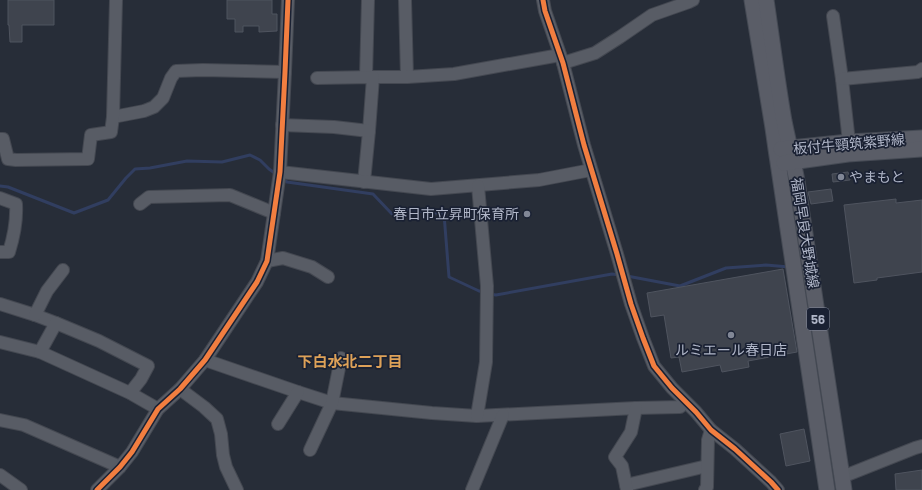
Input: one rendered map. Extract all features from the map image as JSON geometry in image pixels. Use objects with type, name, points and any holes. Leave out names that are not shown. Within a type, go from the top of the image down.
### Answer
[{"type":"main road","name":"福岡早良大野城線","points":[[752,0],[773,128],[786,153]]},
{"type":"main road","name":"福岡早良大野城線","points":[[766,0],[784,122],[786,153],[843,483]]},
{"type":"main road","name":"板付牛頸筑紫野線","points":[[778,164],[786,153],[850,142],[922,138]]},
{"type":"main road","name":"板付牛頸筑紫野線","points":[[786,153],[848,154],[922,148]]},
{"type":"main road","name":"福岡早良大野城線","points":[[778,164],[827,490]]},
{"type":"street","points":[[0,139],[3,140],[8,159],[88,159],[91,135],[111,132],[113,117],[116,0]]},
{"type":"street","points":[[97,490],[120,467],[132,452],[158,410],[180,389],[205,360],[257,282],[267,261],[280,172],[288,0]]},
{"type":"street","points":[[364,182],[369,131],[370,77],[368,0]]},
{"type":"street","points":[[406,0],[407,77]]},
{"type":"street","points":[[543,0],[545,11],[562,59],[591,170],[631,304],[654,366],[711,430],[735,449],[778,490]]},
{"type":"street","points":[[318,78],[407,77],[454,74],[595,53],[652,15],[693,0]]},
{"type":"street","points":[[833,16],[850,142]]},
{"type":"street","points":[[113,117],[144,111],[154,107],[163,98],[171,78],[176,71],[202,70],[285,72]]},
{"type":"street","points":[[842,79],[921,73]]},
{"type":"street","points":[[282,125],[334,127],[369,131]]},
{"type":"street","points":[[280,172],[431,189],[539,180],[591,170]]},
{"type":"street","points":[[477,416],[486,362],[487,286],[478,186]]},
{"type":"street","points":[[140,204],[149,197],[230,195],[274,213]]},
{"type":"street","points":[[0,198],[16,204],[17,216],[9,252],[0,252]]},
{"type":"street","points":[[267,261],[283,258],[312,266],[328,277]]},
{"type":"street","points":[[35,315],[47,291],[63,270]]},
{"type":"street","points":[[0,304],[35,315],[99,341],[148,366],[141,380],[130,393]]},
{"type":"street","points":[[40,352],[56,323]]},
{"type":"street","points":[[0,342],[40,352],[130,393],[158,410]]},
{"type":"street","points":[[310,450],[332,403],[341,358]]},
{"type":"street","points":[[205,360],[332,403],[432,413],[477,416],[503,415],[680,407],[685,402]]},
{"type":"street","points":[[180,389],[217,419],[226,467],[237,490]]},
{"type":"street","points":[[278,424],[298,392]]},
{"type":"street","points":[[636,408],[631,432],[615,457],[622,466],[626,488],[707,466]]},
{"type":"street","points":[[472,490],[503,415]]},
{"type":"street","points":[[0,420],[24,425],[120,467]]},
{"type":"street","points":[[705,490],[707,487],[708,440],[711,430]]},
{"type":"street","points":[[843,483],[922,446]]},
{"type":"street","points":[[0,476],[21,490]]},
{"type":"building","points":[[8,0],[54,0],[54,25],[22,25],[22,42],[10,42]]},
{"type":"building","points":[[227,0],[272,0],[272,14],[277,14],[277,31],[259,32],[259,26],[243,26],[243,32],[235,32],[235,19],[227,19]]},
{"type":"building","name":"やまもと","points":[[848,172],[850,180],[833,182],[832,174]]},
{"type":"building","points":[[831,189],[833,201],[811,204],[808,192]]},
{"type":"building","points":[[896,199],[896,203],[922,200],[922,272],[877,278],[877,280],[854,283],[844,205]]},
{"type":"building","name":"ルミエール春日店","points":[[783,269],[797,352],[748,361],[749,367],[722,372],[720,365],[682,372],[679,357],[671,358],[664,315],[651,317],[647,293]]},
{"type":"building","points":[[804,429],[810,461],[786,466],[780,434]]},
{"type":"building","points":[[922,470],[922,490],[896,490],[895,474]]},
{"type":"waterway","points":[[0,186],[8,187],[74,213],[108,200],[135,169],[150,168],[187,161],[222,162],[250,155],[260,160],[276,174]]},
{"type":"waterway","points":[[282,178],[287,182],[373,194],[392,214],[411,210],[444,214],[449,277],[484,292]]},
{"type":"waterway","points":[[627,276],[680,286],[726,268],[766,265],[789,267]]},
{"type":"waterway","points":[[489,294],[496,295],[612,274],[620,275]]},
{"type":"cycle path","points":[[97,490],[120,467],[132,452],[158,409],[180,389],[205,360],[257,282],[267,261],[280,172],[288,0]]},
{"type":"cycle path","points":[[543,0],[545,11],[563,63],[584,145],[631,304],[654,366],[711,430],[735,449],[778,490]]},
{"type":"place","name":"やまもと","points":[[841,177]]},
{"type":"place","name":"春日市立昇町保育所","points":[[527,214]]},
{"type":"place","name":"ルミエール春日店","points":[[731,335]]},
{"type":"district","name":"下白水北二丁目","points":[[350,362]]}]
